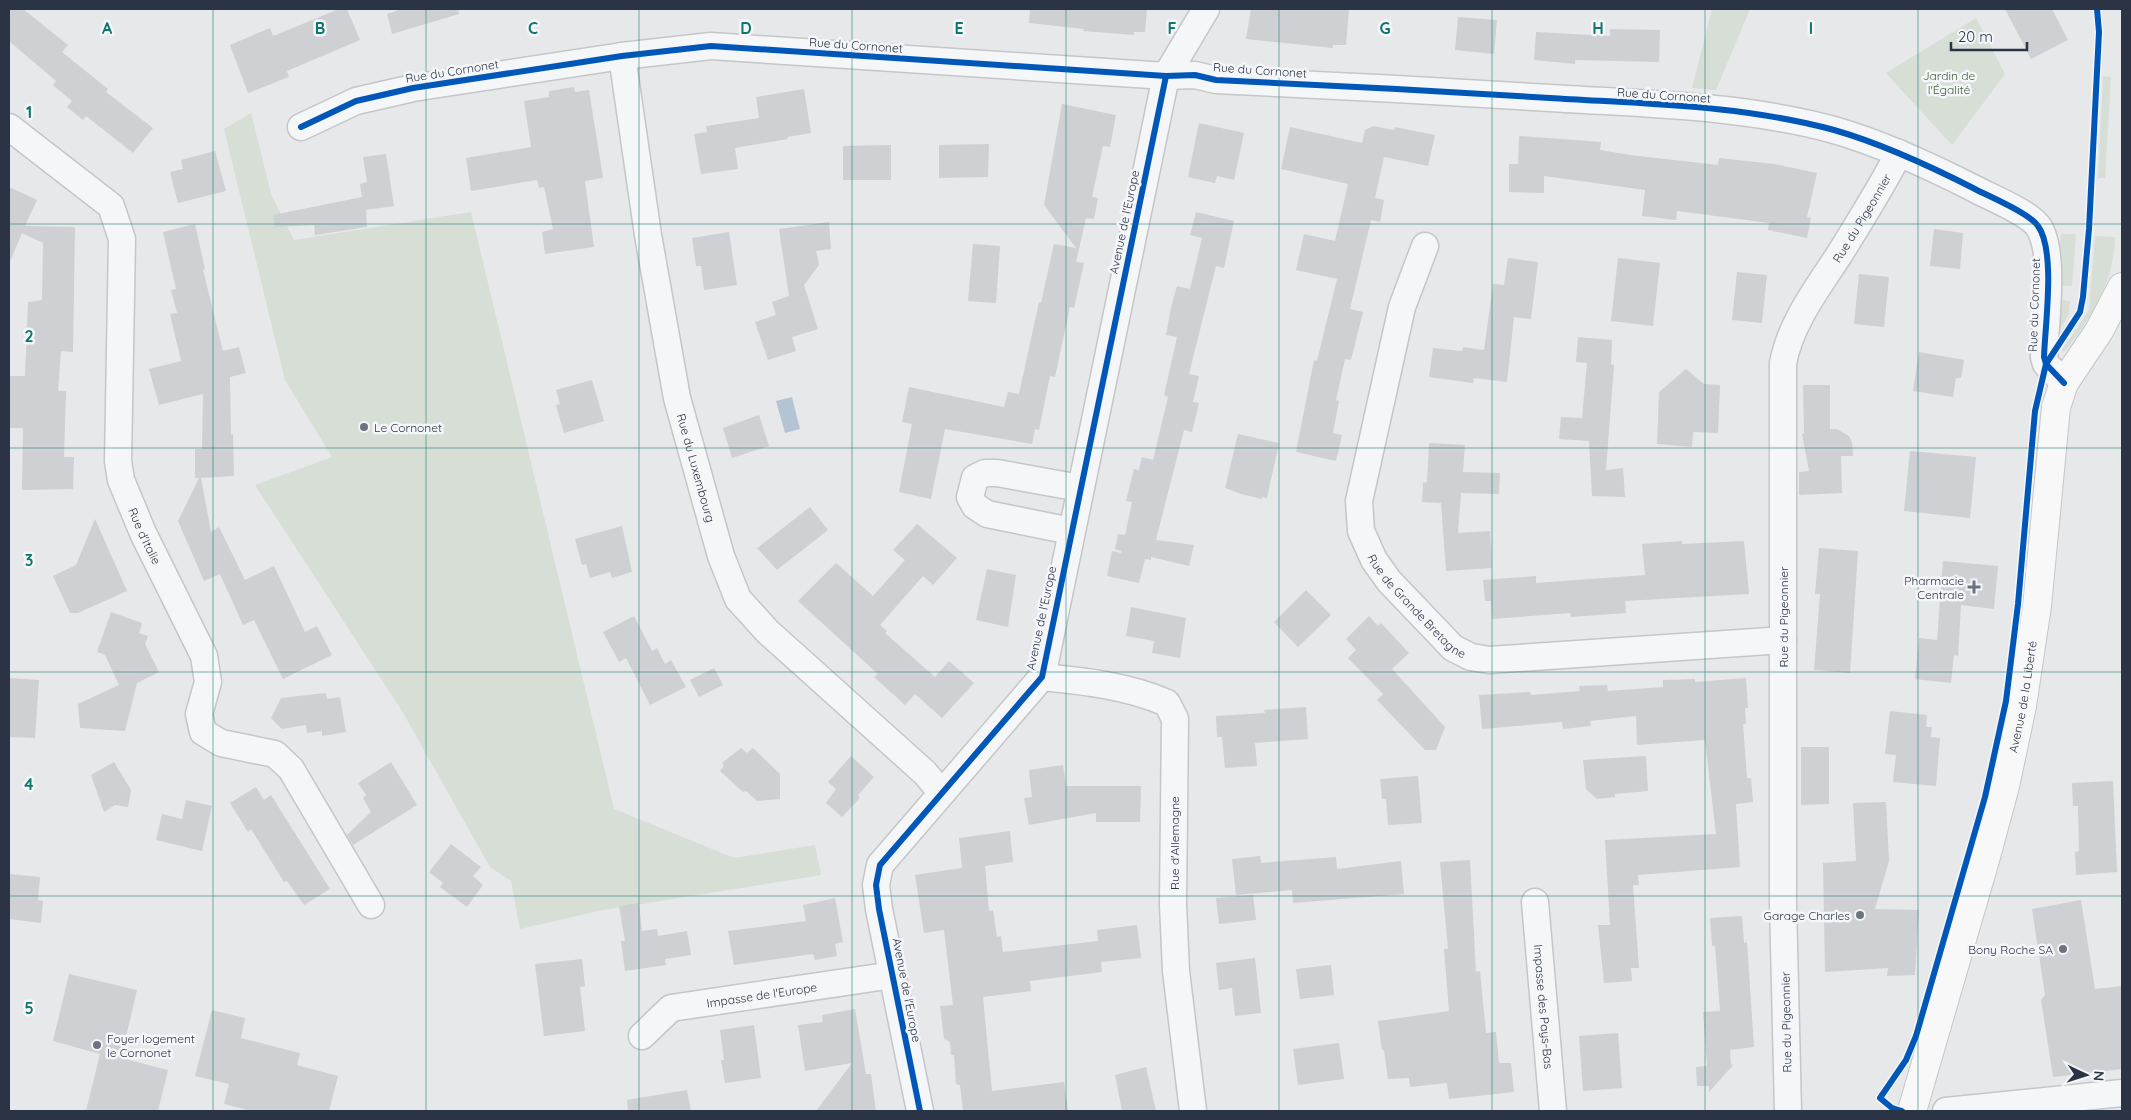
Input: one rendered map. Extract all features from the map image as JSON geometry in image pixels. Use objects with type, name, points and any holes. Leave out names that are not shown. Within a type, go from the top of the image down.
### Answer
[{"type":"street","name":"Avenue de l'Europe","points":[[920,1111],[876,885],[880,865],[1042,677],[1166,76],[1206,9]]},
{"type":"street","name":"Rue du Cornonet","points":[[300,127],[356,101],[413,88],[622,56],[711,46],[1166,76],[1195,75],[1216,80],[1454,92],[1710,109],[1786,120],[1835,130],[1935,168],[1997,200],[2037,225],[2046,242],[2048,272],[2044,357],[2046,364],[2064,384]]},
{"type":"street","name":"Rue du Luxembourg","points":[[622,56],[648,235],[677,398],[721,556],[738,599],[775,639],[925,773],[941,792]]},
{"type":"street","name":"Rue d'Italie","points":[[9,127],[111,206],[122,239],[118,462],[121,480],[143,533],[204,656],[208,682],[199,714],[204,732],[221,743],[274,754],[291,769],[371,905]]},
{"type":"street","name":"Rue du Pigeonnier","points":[[1788,1111],[1783,902],[1783,363],[1786,346],[1800,315],[1883,184],[1899,153]]},
{"type":"street","name":"Rue de Grande Bretagne","points":[[1425,246],[1402,307],[1359,501],[1361,531],[1374,560],[1389,581],[1453,648],[1471,658],[1490,660],[1783,640]]},
{"type":"street","name":"Avenue de la Liberté","points":[[1912,1111],[1985,860],[2005,786],[2022,706],[2037,606],[2054,416],[2064,384],[2099,331],[2122,288]]},
{"type":"street","points":[[1071,531],[987,514],[975,506],[970,497],[975,478],[985,473],[997,473],[1080,488]]},
{"type":"street","name":"Rue d'Allemagne","points":[[1042,677],[1104,685],[1149,695],[1167,703],[1174,719],[1174,904],[1176,961],[1193,1111]]},
{"type":"street","name":"Impasse des Pays-Bas","points":[[1535,902],[1553,1111]]},
{"type":"street","name":"Impasse de l'Europe","points":[[642,1036],[671,1008],[893,975]]},
{"type":"street","points":[[1946,1111],[2122,1093]]},
{"type":"green space","points":[[1712,9],[1750,9],[1716,90],[1692,88]]},
{"type":"green space","name":"Jardin de l'Égalité","points":[[1976,18],[2005,74],[1952,145],[1886,73]]},
{"type":"green space","points":[[2103,76],[2111,77],[2105,178],[2098,178]]},
{"type":"green space","points":[[251,113],[271,194],[294,240],[471,212],[614,809],[734,858],[815,845],[821,875],[598,911],[520,929],[511,881],[490,867],[402,711],[255,485],[332,457],[285,380],[224,129]]},
{"type":"green space","points":[[2061,234],[2076,234],[2072,286],[2060,285],[2059,300],[2070,301],[2069,314],[2057,334],[2054,334]]},
{"type":"green space","points":[[2095,236],[2115,237],[2114,253],[2106,284],[2092,313],[2064,352],[2062,350],[2089,310]]},
{"type":"water","points":[[792,397],[800,429],[785,433],[776,401]]},
{"type":"building","points":[[9,9],[23,9],[68,45],[62,52],[108,89],[106,92],[153,128],[133,153],[86,116],[83,120],[67,107],[72,101],[53,85],[56,81],[9,41]]},
{"type":"building","points":[[339,9],[347,9],[360,40],[287,71],[289,77],[248,93],[230,45],[270,28],[273,36]]},
{"type":"building","points":[[402,9],[458,9],[459,14],[392,34],[387,14]]},
{"type":"building","points":[[1030,9],[1147,9],[1145,32],[1134,32],[1134,35],[1083,31],[1084,29],[1029,23]]},
{"type":"building","points":[[1251,9],[1349,9],[1346,45],[1333,45],[1333,48],[1246,39]]},
{"type":"building","points":[[2005,9],[2052,9],[2068,40],[2031,59]]},
{"type":"building","points":[[1458,17],[1497,20],[1494,54],[1455,50]]},
{"type":"building","points":[[1610,29],[1660,30],[1659,62],[1575,60],[1575,64],[1534,60],[1536,32],[1610,36]]},
{"type":"building","points":[[574,87],[575,92],[589,90],[603,178],[585,181],[594,247],[545,254],[542,232],[553,229],[544,187],[539,188],[537,180],[471,191],[466,158],[531,147],[524,101],[549,97],[549,91]]},
{"type":"building","points":[[804,89],[811,133],[735,148],[738,169],[701,174],[694,134],[707,132],[706,126],[759,118],[756,97]]},
{"type":"building","points":[[1062,104],[1116,115],[1110,147],[1103,146],[1092,197],[1098,198],[1094,219],[1086,218],[1076,262],[1084,263],[1074,308],[1070,307],[1055,377],[1050,376],[1039,430],[1035,429],[1032,444],[945,429],[931,499],[899,492],[912,424],[902,422],[909,387],[1004,407],[1008,392],[1019,394],[1054,244],[1076,248],[1044,205]]},
{"type":"building","points":[[1199,123],[1244,133],[1234,180],[1217,176],[1215,183],[1188,177]]},
{"type":"building","points":[[1373,126],[1394,130],[1395,127],[1435,135],[1428,166],[1384,157],[1375,198],[1384,200],[1380,222],[1371,220],[1350,309],[1363,312],[1351,360],[1345,359],[1336,400],[1339,401],[1333,433],[1342,435],[1336,461],[1296,452],[1314,360],[1317,361],[1337,279],[1296,270],[1304,234],[1335,241],[1348,184],[1281,169],[1290,127],[1362,143],[1365,130]]},
{"type":"building","points":[[1519,136],[1601,142],[1600,150],[1630,155],[1718,165],[1719,158],[1774,164],[1817,173],[1807,217],[1811,218],[1807,238],[1768,230],[1769,223],[1677,211],[1676,220],[1642,216],[1645,190],[1544,176],[1544,193],[1509,192],[1509,164],[1518,164]]},
{"type":"building","points":[[989,144],[988,177],[939,178],[939,145]]},
{"type":"building","points":[[891,145],[891,180],[843,180],[843,146]]},
{"type":"building","points":[[215,151],[226,191],[178,203],[170,172],[183,169],[181,160]]},
{"type":"building","points":[[386,154],[394,206],[366,210],[367,227],[315,235],[314,225],[275,227],[273,215],[362,197],[360,184],[367,182],[363,157]]},
{"type":"building","points":[[9,187],[37,200],[25,226],[75,227],[73,352],[61,351],[58,391],[66,391],[64,457],[74,457],[73,489],[22,490],[23,428],[9,428],[9,376],[25,376],[28,302],[42,300],[43,243],[22,233],[9,264]]},
{"type":"building","points":[[1196,212],[1234,221],[1224,268],[1216,266],[1189,374],[1199,376],[1193,402],[1199,403],[1192,432],[1184,430],[1156,540],[1194,545],[1189,566],[1151,557],[1151,560],[1145,559],[1139,583],[1107,576],[1112,551],[1121,553],[1121,551],[1115,549],[1118,534],[1125,535],[1132,502],[1126,501],[1134,469],[1139,470],[1142,457],[1153,460],[1168,397],[1164,395],[1177,337],[1166,335],[1171,308],[1177,286],[1190,289],[1202,238],[1190,235]]},
{"type":"building","points":[[829,222],[831,249],[816,251],[819,265],[804,285],[818,329],[792,337],[796,351],[768,360],[755,322],[776,315],[772,302],[789,296],[779,229]]},
{"type":"building","points":[[195,224],[205,269],[203,270],[223,351],[239,347],[246,373],[230,377],[234,476],[201,478],[211,532],[219,527],[245,580],[274,566],[305,632],[317,626],[332,655],[283,679],[254,620],[243,625],[220,574],[204,581],[178,521],[199,478],[195,478],[195,449],[202,449],[203,394],[159,405],[149,369],[181,361],[170,314],[177,313],[171,290],[176,289],[163,232]]},
{"type":"building","points":[[1934,229],[1963,233],[1960,269],[1930,266]]},
{"type":"building","points":[[729,232],[737,285],[704,290],[701,266],[696,266],[692,238]]},
{"type":"building","points":[[973,244],[1000,246],[996,303],[968,301]]},
{"type":"building","points":[[1508,258],[1538,262],[1531,319],[1514,317],[1507,382],[1474,378],[1473,383],[1429,377],[1433,348],[1462,351],[1463,347],[1484,350],[1493,284],[1504,285]]},
{"type":"building","points":[[1618,258],[1660,263],[1653,326],[1611,321]]},
{"type":"building","points":[[1737,272],[1767,275],[1762,323],[1732,320]]},
{"type":"building","points":[[1859,274],[1889,277],[1884,327],[1854,324]]},
{"type":"building","points":[[1578,337],[1612,340],[1611,364],[1614,365],[1606,470],[1623,468],[1625,497],[1592,496],[1589,441],[1559,439],[1561,417],[1582,418],[1587,363],[1576,362]]},
{"type":"building","points":[[1919,352],[1964,360],[1961,378],[1956,378],[1953,397],[1913,391]]},
{"type":"building","points":[[1686,369],[1704,384],[1720,385],[1718,433],[1693,432],[1692,447],[1657,444],[1659,392]]},
{"type":"building","points":[[592,380],[604,421],[564,433],[556,405],[560,404],[556,390]]},
{"type":"building","points":[[1803,385],[1830,385],[1830,429],[1837,429],[1849,436],[1852,442],[1853,456],[1841,456],[1842,493],[1799,495],[1799,472],[1809,471],[1802,434],[1804,433]]},
{"type":"building","points":[[759,415],[769,446],[732,458],[723,428]]},
{"type":"building","points":[[1238,434],[1279,443],[1267,498],[1262,497],[1262,499],[1241,494],[1225,488]]},
{"type":"building","points":[[1429,443],[1465,445],[1463,472],[1500,473],[1499,494],[1461,493],[1458,533],[1490,531],[1492,568],[1446,571],[1441,503],[1422,502],[1423,483],[1427,482]]},
{"type":"building","points":[[1910,451],[1976,457],[1970,518],[1904,511]]},
{"type":"building","points":[[810,507],[828,530],[777,570],[757,548]]},
{"type":"building","points":[[95,519],[127,591],[78,613],[70,613],[53,576],[76,565]]},
{"type":"building","points":[[917,524],[957,558],[933,585],[923,576],[880,625],[887,631],[885,633],[935,677],[949,661],[974,683],[942,718],[915,694],[905,705],[874,677],[878,674],[798,601],[836,563],[873,596],[905,560],[893,550]]},
{"type":"building","points":[[622,526],[632,572],[612,578],[610,572],[590,578],[586,564],[582,565],[575,539]]},
{"type":"building","points":[[1682,541],[1682,544],[1744,541],[1749,594],[1625,601],[1626,613],[1571,617],[1570,613],[1492,619],[1491,601],[1485,601],[1483,580],[1536,576],[1536,583],[1645,575],[1642,544]]},
{"type":"building","points":[[1819,548],[1858,551],[1850,673],[1814,670],[1820,594],[1815,594]]},
{"type":"building","points":[[1943,561],[1998,566],[1994,609],[1961,605],[1958,656],[1954,655],[1951,683],[1915,679],[1919,638],[1937,640]]},
{"type":"building","points":[[987,569],[1016,575],[1008,627],[976,620]]},
{"type":"building","points":[[1306,590],[1331,615],[1298,647],[1274,622]]},
{"type":"building","points":[[1131,607],[1186,618],[1180,658],[1152,653],[1154,641],[1126,636]]},
{"type":"building","points":[[111,612],[142,623],[139,633],[148,636],[145,644],[159,672],[137,683],[125,731],[80,728],[78,704],[119,685],[105,655],[97,652]]},
{"type":"building","points":[[634,616],[652,651],[657,648],[665,664],[671,660],[686,687],[650,705],[626,658],[619,662],[603,632]]},
{"type":"building","points":[[1369,616],[1378,626],[1381,623],[1409,653],[1392,669],[1445,727],[1436,750],[1425,750],[1377,700],[1383,694],[1348,658],[1356,650],[1346,639]]},
{"type":"building","points":[[714,668],[723,685],[699,697],[690,680]]},
{"type":"building","points":[[9,678],[39,680],[35,738],[9,737]]},
{"type":"building","points":[[1746,678],[1748,708],[1745,708],[1746,724],[1743,724],[1747,778],[1751,778],[1753,802],[1736,804],[1740,867],[1638,875],[1639,885],[1633,885],[1639,968],[1631,968],[1632,981],[1604,983],[1598,925],[1610,925],[1605,840],[1716,834],[1705,740],[1637,745],[1636,716],[1590,721],[1591,726],[1563,729],[1562,722],[1482,729],[1479,695],[1530,692],[1531,695],[1580,691],[1579,686],[1607,685],[1608,691],[1663,687],[1663,680],[1695,679],[1695,682]]},
{"type":"building","points":[[326,693],[327,699],[340,697],[346,732],[322,736],[322,731],[307,733],[306,725],[282,729],[271,718],[281,698]]},
{"type":"building","points":[[1306,707],[1308,739],[1255,743],[1257,766],[1225,768],[1222,737],[1217,737],[1216,716],[1265,713],[1264,710]]},
{"type":"building","points":[[1890,711],[1927,715],[1926,727],[1932,727],[1931,737],[1940,738],[1936,786],[1893,782],[1896,755],[1885,754]]},
{"type":"building","points":[[1801,747],[1829,747],[1829,804],[1801,805]]},
{"type":"building","points":[[741,748],[747,753],[753,748],[780,774],[780,799],[757,801],[746,791],[743,792],[720,771],[724,766],[722,763]]},
{"type":"building","points":[[851,756],[874,777],[858,795],[860,798],[842,817],[826,803],[836,789],[828,782]]},
{"type":"building","points":[[1646,756],[1648,791],[1615,794],[1615,797],[1597,799],[1586,789],[1583,760]]},
{"type":"building","points":[[114,762],[131,790],[128,807],[115,805],[104,812],[91,775]]},
{"type":"building","points":[[391,762],[417,805],[353,845],[347,835],[371,812],[363,798],[366,795],[358,783]]},
{"type":"building","points":[[1063,765],[1066,786],[1141,786],[1140,822],[1096,822],[1096,813],[1029,825],[1024,798],[1032,797],[1029,770]]},
{"type":"building","points":[[1418,776],[1422,823],[1388,825],[1386,799],[1382,799],[1380,779]]},
{"type":"building","points":[[2113,781],[2117,872],[2076,875],[2075,852],[2079,851],[2078,806],[2073,806],[2072,783]]},
{"type":"building","points":[[256,787],[264,800],[271,795],[330,889],[304,905],[287,881],[284,882],[251,829],[248,832],[230,803]]},
{"type":"building","points":[[186,800],[212,806],[202,851],[156,840],[162,814],[182,819]]},
{"type":"building","name":"Garage Charles","points":[[1886,802],[1889,861],[1875,909],[1919,910],[1915,975],[1887,976],[1888,968],[1825,972],[1823,863],[1856,861],[1853,803]]},
{"type":"building","points":[[1010,831],[1013,862],[985,866],[989,911],[993,910],[997,937],[1001,936],[1003,952],[1098,941],[1097,930],[1137,925],[1141,958],[1101,962],[1102,972],[1030,981],[1031,991],[983,997],[992,1091],[1064,1082],[1068,1111],[963,1111],[960,1085],[956,1084],[954,1055],[951,1055],[950,1042],[944,1039],[940,1006],[953,1005],[944,930],[924,933],[915,875],[962,868],[959,838]]},
{"type":"building","points":[[451,844],[481,867],[473,876],[483,885],[467,907],[440,887],[443,883],[429,872]]},
{"type":"building","points":[[1260,856],[1261,863],[1336,857],[1337,869],[1401,861],[1404,894],[1293,903],[1292,890],[1236,895],[1232,859]]},
{"type":"building","points":[[1470,860],[1476,972],[1480,971],[1486,1033],[1496,1032],[1499,1063],[1511,1063],[1514,1092],[1449,1099],[1447,1083],[1410,1087],[1409,1078],[1388,1079],[1378,1021],[1449,1011],[1444,949],[1448,949],[1440,862]]},
{"type":"building","points":[[9,874],[40,877],[38,900],[43,901],[41,923],[9,919]]},
{"type":"building","points":[[1253,895],[1256,920],[1219,924],[1216,898]]},
{"type":"building","points":[[835,898],[843,942],[835,944],[837,956],[815,960],[813,954],[734,965],[728,931],[806,921],[803,905]]},
{"type":"building","name":"Bony Roche SA","points":[[2081,900],[2095,989],[2122,986],[2122,1069],[2053,1077],[2041,1000],[2045,995],[2032,909]]},
{"type":"building","points":[[639,903],[642,931],[657,929],[658,936],[687,931],[691,955],[665,959],[666,965],[625,971],[621,941],[625,941],[619,906]]},
{"type":"building","points":[[1742,916],[1744,943],[1747,942],[1754,1047],[1730,1050],[1731,1065],[1734,1064],[1709,1092],[1709,1086],[1697,1086],[1696,1067],[1707,1066],[1703,1012],[1720,1011],[1715,946],[1712,946],[1710,918]]},
{"type":"building","points":[[1255,958],[1261,1013],[1235,1016],[1232,988],[1219,990],[1216,963]]},
{"type":"building","points":[[582,959],[585,986],[580,987],[585,1031],[544,1036],[535,964]]},
{"type":"building","points":[[1331,965],[1334,995],[1300,999],[1296,969]]},
{"type":"building","name":"Foyer logement le Cornonet","points":[[69,974],[137,990],[121,1058],[168,1070],[158,1111],[86,1111],[100,1054],[53,1041]]},
{"type":"building","points":[[855,1009],[866,1074],[871,1074],[876,1111],[816,1111],[852,1063],[805,1071],[798,1025],[823,1022],[822,1015]]},
{"type":"building","points":[[212,1010],[245,1018],[241,1038],[300,1053],[297,1065],[338,1076],[329,1111],[251,1111],[224,1104],[229,1084],[195,1076]]},
{"type":"building","points":[[754,1025],[761,1078],[725,1083],[721,1060],[724,1060],[720,1030]]},
{"type":"building","points":[[1618,1033],[1622,1088],[1583,1091],[1579,1036]]},
{"type":"building","points":[[1339,1043],[1344,1079],[1298,1085],[1293,1049]]},
{"type":"building","points":[[1146,1067],[1156,1111],[1122,1111],[1115,1075]]},
{"type":"building","points":[[687,1090],[691,1111],[628,1111],[627,1100]]},
{"type":"cycle path","points":[[1902,1111],[1892,1108],[1880,1098],[1906,1060],[1916,1036],[1985,797],[2006,701],[2018,604],[2035,411],[2046,364],[2080,312],[2083,297],[2089,229],[2099,32],[2097,9]]},
{"type":"cycle path","points":[[301,127],[356,101],[413,88],[622,56],[711,46],[1166,76],[1195,75],[1216,80],[1657,104],[1764,115],[1834,130],[1906,156],[1999,201],[2033,221],[2038,226],[2043,237],[2047,253],[2048,289],[2044,357],[2046,364],[2064,383]]},
{"type":"cycle path","points":[[920,1111],[879,909],[876,885],[880,865],[1042,677],[1166,76]]},
{"type":"place","name":"Le Cornonet","points":[[364,427]]},
{"type":"place","name":"Pharmacie Centrale","points":[[1974,587]]},
{"type":"place","name":"Garage Charles","points":[[1860,915]]},
{"type":"place","name":"Bony Roche SA","points":[[2063,949]]},
{"type":"place","name":"Foyer logement le Cornonet","points":[[97,1045]]}]
